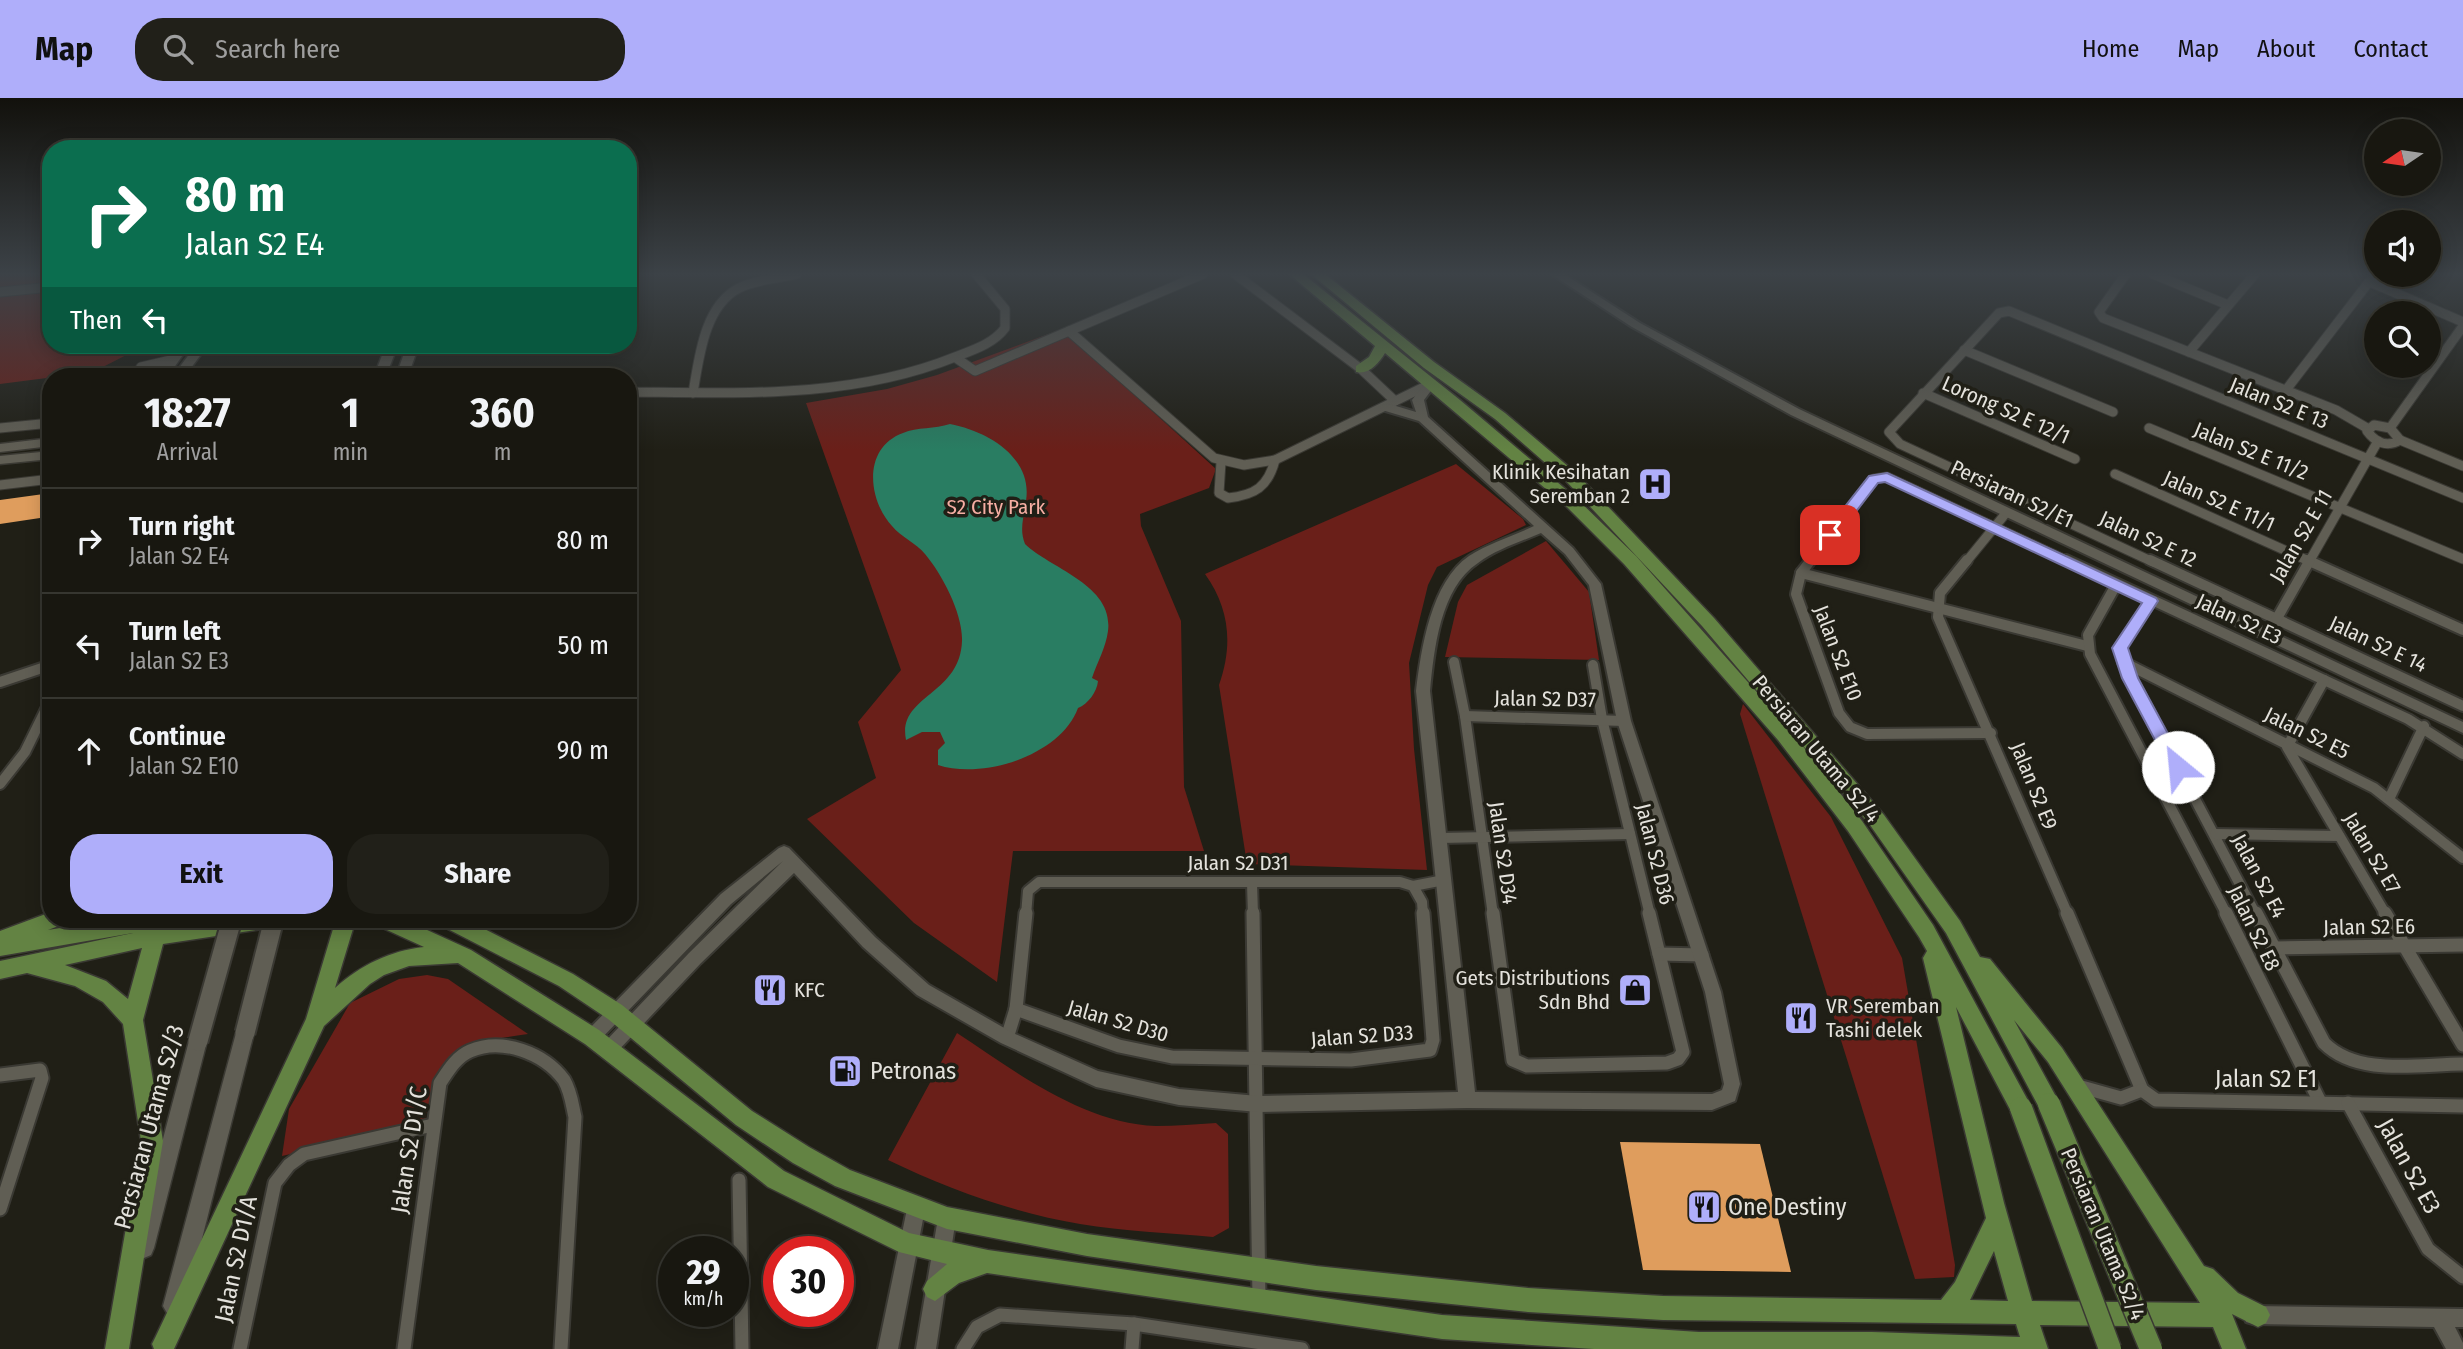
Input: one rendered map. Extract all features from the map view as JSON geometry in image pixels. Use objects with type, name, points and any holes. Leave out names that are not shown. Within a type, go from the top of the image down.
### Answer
[{"type":"main road","name":"Persiaran Utama S2/4","points":[[1366,332],[1571,502],[1630,560],[1784,735],[1855,826],[1926,931],[2021,1108],[2110,1349]]},
{"type":"main road","name":"Persiaran Utama S2/4","points":[[1389,332],[1500,416],[1571,477],[1624,530],[1708,622],[1877,821],[1953,927],[2049,1104],[2151,1349]]},
{"type":"main road","points":[[1361,369],[1374,360],[1382,346]]},
{"type":"main road","points":[[166,368],[176,354]]},
{"type":"main road","points":[[1429,365],[1433,378],[1430,384]]},
{"type":"main road","points":[[0,447],[42,443]]},
{"type":"main road","points":[[5,459],[42,456]]},
{"type":"main road","points":[[5,459],[18,463],[42,462]]},
{"type":"main road","points":[[0,940],[42,924]]},
{"type":"main road","points":[[1953,927],[2055,1055],[2188,1260],[2220,1315],[2234,1349]]},
{"type":"main road","points":[[0,947],[127,928]]},
{"type":"main road","points":[[0,970],[143,928]]},
{"type":"main road","points":[[117,1349],[152,1141],[133,1020],[159,928]]},
{"type":"main road","name":"Persiaran Utama S2/3","points":[[117,1349],[229,928]]},
{"type":"main road","points":[[164,1346],[273,928]]},
{"type":"main road","points":[[164,1346],[316,1020],[343,928]]},
{"type":"main road","points":[[403,928],[464,956],[600,1043],[776,1179],[907,1244],[941,1253],[1442,1327],[1560,1338],[1699,1344],[2026,1349]]},
{"type":"main road","points":[[465,928],[566,980],[623,1019],[760,1130],[843,1178],[916,1209],[947,1218],[1087,1245],[1258,1270],[1528,1300],[1663,1308],[2220,1315]]},
{"type":"main road","points":[[1926,931],[1953,1030],[1996,1222],[2036,1349]]},
{"type":"main road","points":[[316,1020],[360,978],[392,961],[419,954],[464,956]]},
{"type":"main road","points":[[24,964],[87,979],[116,998],[133,1020]]},
{"type":"main road","points":[[1945,1313],[1963,1290],[1996,1222]]},
{"type":"main road","points":[[2188,1260],[2230,1301],[2258,1315]]},
{"type":"main road","points":[[935,1289],[952,1275],[988,1262]]},
{"type":"street","points":[[693,393],[699,353],[707,332]]},
{"type":"street","points":[[637,392],[693,393],[813,388],[885,380],[956,358],[1002,332]]},
{"type":"street","points":[[956,358],[975,370],[1066,332]]},
{"type":"street","points":[[1071,332],[1222,462],[1262,465],[1430,384]]},
{"type":"street","points":[[600,1043],[623,1019],[695,958],[789,857],[895,967],[956,1011],[1007,1038],[1107,1082],[1179,1097],[1258,1104],[1468,1100],[1712,1102],[1729,1095],[1732,1084],[1702,955],[1624,721],[1595,584],[1578,560],[1423,418],[1391,404],[1361,369],[1312,332]]},
{"type":"street","name":"Persiaran S2/E1","points":[[1649,332],[1771,400],[2463,728]]},
{"type":"street","name":"Jalan S2 E 13","points":[[1964,351],[1982,332]]},
{"type":"street","name":"Jalan S2 E 13","points":[[2056,332],[2463,498]]},
{"type":"street","points":[[2141,332],[2336,410],[2367,428]]},
{"type":"street","points":[[2189,352],[2205,332]]},
{"type":"street","points":[[2286,390],[2330,332]]},
{"type":"street","points":[[2390,428],[2457,332]]},
{"type":"street","points":[[1923,393],[1964,351],[2113,412]]},
{"type":"street","points":[[140,368],[171,360]]},
{"type":"street","points":[[1423,418],[1418,400],[1430,384]]},
{"type":"street","name":"Jalan S2 E 12","points":[[1923,393],[1889,432],[1900,444],[2277,618]]},
{"type":"street","name":"Lorong S2 E 12/1","points":[[1923,393],[2075,459]]},
{"type":"street","points":[[0,428],[42,424]]},
{"type":"street","points":[[2367,428],[2374,425],[2390,428],[2400,440],[2463,466]]},
{"type":"street","name":"Jalan S2 E 11/2","points":[[2149,428],[2463,559]]},
{"type":"street","points":[[2367,428],[2368,434],[2378,441],[2391,444],[2400,440]]},
{"type":"street","name":"Jalan S2 E 11","points":[[2268,634],[2378,441]]},
{"type":"street","points":[[1222,462],[1219,494],[1228,498],[1260,489],[1271,479],[1275,460]]},
{"type":"street","name":"Jalan S2 E 11/1","points":[[2115,474],[2463,630]]},
{"type":"street","points":[[1994,527],[1881,477],[1874,479],[1801,573],[2087,646],[2088,635],[2116,585]]},
{"type":"street","points":[[0,485],[42,480]]},
{"type":"street","points":[[1937,609],[1940,593],[2006,513]]},
{"type":"street","points":[[1468,1100],[1423,691],[1426,664],[1448,588],[1468,563],[1543,527]]},
{"type":"street","name":"Jalan S2 E3","points":[[1994,527],[2424,726],[2463,754]]},
{"type":"street","name":"Jalan S2 E10","points":[[1801,573],[1796,594],[1839,713],[1850,727],[1867,734],[1992,733]]},
{"type":"street","points":[[2123,662],[2120,648],[2151,601]]},
{"type":"street","name":"Jalan S2 E9","points":[[1937,609],[2142,1090]]},
{"type":"street","name":"Jalan S2 E 14","points":[[2277,618],[2463,706]]},
{"type":"street","name":"Jalan S2 E8","points":[[2087,646],[2320,1102]]},
{"type":"street","name":"Jalan S2 D34","points":[[1454,662],[1465,716],[1513,1060],[1527,1066],[1667,1063],[1678,1059],[1683,1052]]},
{"type":"street","name":"Jalan S2 E5","points":[[2123,662],[2390,797],[2463,858]]},
{"type":"street","name":"Jalan S2 E4","points":[[2123,662],[2324,1043],[2347,1062],[2358,1064],[2463,1064]]},
{"type":"street","name":"Jalan S2 D36","points":[[1592,665],[1602,719],[1683,1052]]},
{"type":"street","points":[[0,682],[42,668]]},
{"type":"street","points":[[2287,747],[2324,680]]},
{"type":"street","name":"Jalan S2 D37","points":[[1465,716],[1624,721]]},
{"type":"street","points":[[0,785],[25,752],[42,717]]},
{"type":"street","points":[[2390,797],[2424,726]]},
{"type":"street","name":"Jalan S2 E7","points":[[2287,747],[2463,1045]]},
{"type":"street","points":[[1440,838],[1630,834]]},
{"type":"street","points":[[2215,834],[2339,836]]},
{"type":"street","name":"Jalan S2 D31","points":[[1016,1009],[1028,891],[1032,885],[1040,882],[1400,882],[1413,886],[1444,880]]},
{"type":"street","points":[[1252,883],[1254,1059],[1258,1104],[1259,1299]]},
{"type":"street","name":"Jalan S2 D33","points":[[1254,1059],[1351,1060],[1430,1050],[1433,1040],[1422,902],[1413,886]]},
{"type":"street","name":"Jalan S2 E6","points":[[2276,948],[2463,945]]},
{"type":"street","points":[[1659,954],[1702,955]]},
{"type":"street","points":[[1007,1038],[1016,1009]]},
{"type":"street","name":"Jalan S2 D30","points":[[1016,1009],[1149,1054],[1202,1060],[1254,1059]]},
{"type":"street","name":"Jalan S2 D1/C","points":[[404,1349],[440,1083],[452,1065],[471,1050],[497,1046],[520,1048],[553,1069],[571,1093],[575,1117],[561,1349]]},
{"type":"street","points":[[0,1076],[40,1070],[42,1078],[0,1209]]},
{"type":"street","name":"Jalan S2 E1","points":[[2074,1085],[2120,1098],[2142,1090],[2156,1100],[2463,1106]]},
{"type":"street","name":"Jalan S2 E3","points":[[2348,1103],[2428,1249],[2456,1275],[2463,1277]]},
{"type":"street","name":"Jalan S2 D1/A","points":[[240,1349],[275,1183],[289,1165],[304,1154],[433,1125]]},
{"type":"street","points":[[739,1180],[742,1349]]},
{"type":"street","points":[[888,1349],[916,1209]]},
{"type":"street","points":[[926,1349],[947,1218]]},
{"type":"street","points":[[963,1349],[971,1332],[984,1319],[1000,1315],[1134,1324],[1297,1349]]},
{"type":"street","points":[[2220,1315],[2463,1318]]},
{"type":"street","points":[[2440,1318],[2456,1349]]},
{"type":"street","points":[[1132,1349],[1134,1324]]},
{"type":"green space","points":[[0,332],[42,332],[42,354],[128,354],[101,368],[42,368],[42,379],[0,384]]},
{"type":"green space","name":"S2 City Park","points":[[1053,332],[1066,332],[1216,469],[1209,488],[1140,514],[1141,526],[1181,621],[1184,787],[1204,851],[1013,851],[997,982],[914,923],[807,819],[876,778],[858,722],[901,670],[806,403],[887,389],[937,375]]},
{"type":"green space","points":[[1456,464],[1523,519],[1526,525],[1437,567],[1428,585],[1409,663],[1414,749],[1427,870],[1247,864],[1219,685],[1226,656],[1227,628],[1220,600],[1205,574]]},
{"type":"green space","points":[[1546,541],[1589,592],[1599,660],[1445,657],[1458,602],[1467,585]]},
{"type":"green space","points":[[1743,704],[1831,817],[1902,958],[1955,1265],[1954,1277],[1915,1279],[1740,714]]},
{"type":"green space","points":[[427,975],[448,979],[528,1034],[482,1042],[454,1053],[437,1077],[424,1123],[282,1156],[289,1109],[350,1003],[399,979]]},
{"type":"green space","points":[[957,1033],[1051,1093],[1102,1116],[1156,1126],[1216,1123],[1228,1134],[1229,1228],[1213,1237],[1080,1224],[982,1199],[888,1160]]},
{"type":"shaded area","points":[[950,424],[992,440],[1015,459],[1026,485],[1022,528],[1025,544],[1091,590],[1107,615],[1107,637],[1092,678],[1098,681],[1096,689],[1088,701],[1078,708],[1069,725],[1038,751],[998,766],[976,769],[938,765],[938,750],[945,743],[940,732],[922,732],[906,740],[906,725],[911,713],[941,685],[959,659],[961,630],[950,595],[932,562],[892,526],[878,503],[874,489],[875,462],[890,440],[908,431]]},
{"type":"building","points":[[42,494],[42,519],[0,524],[0,500]]},
{"type":"building","name":"One Destiny","points":[[1620,1142],[1760,1144],[1791,1272],[1643,1270]]},
{"type":"place","name":"Klinik Kesihatan Seremban 2","points":[[1655,484]]},
{"type":"place","name":"KFC","points":[[770,990]]},
{"type":"place","name":"Gets Distributions Sdn Bhd","points":[[1635,990]]},
{"type":"place","name":"VR Seremban Tashi delek","points":[[1801,1018]]},
{"type":"place","name":"Petronas","points":[[845,1071]]},
{"type":"place","name":"One Destiny","points":[[1704,1207]]},
{"type":"route","points":[[1830,535],[1874,479],[1887,477],[2151,601],[2120,648],[2130,678],[2178,767]]}]
